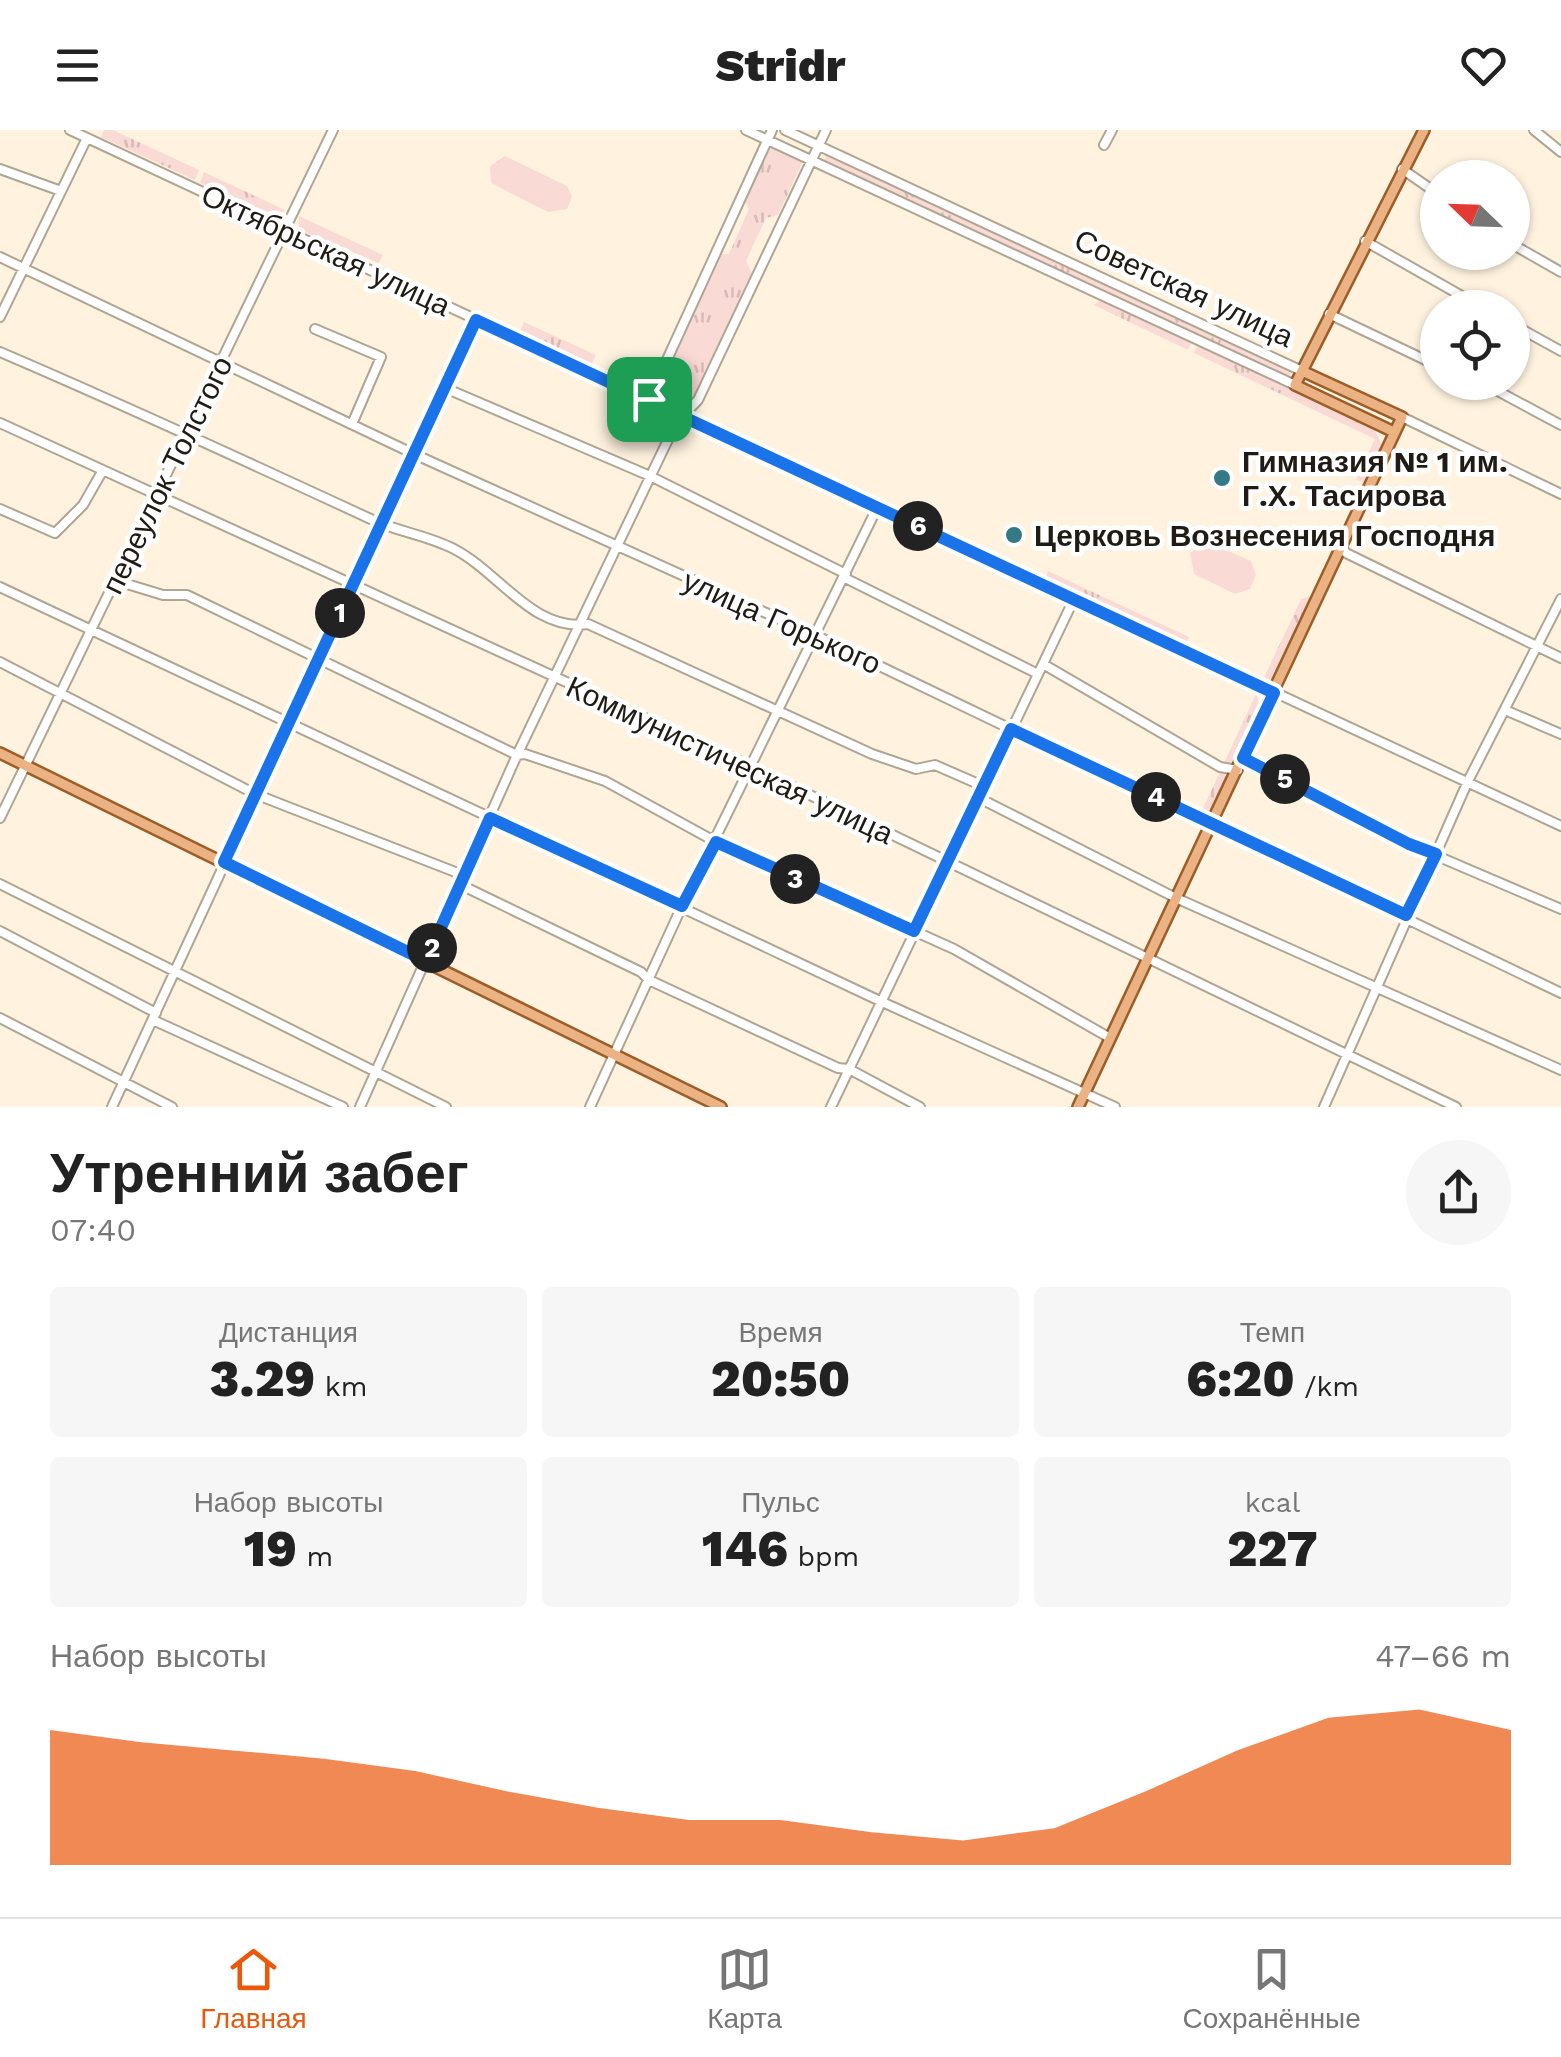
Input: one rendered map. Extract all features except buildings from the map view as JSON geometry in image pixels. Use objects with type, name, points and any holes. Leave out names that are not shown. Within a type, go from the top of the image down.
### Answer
[{"type":"main road","points":[[1295,385],[1424,130]]},
{"type":"main road","name":"Советская улица","points":[[1302,371],[1402,417]]},
{"type":"main road","name":"Советская улица","points":[[1295,385],[1394,432]]},
{"type":"main road","points":[[1078,1107],[1402,417]]},
{"type":"main road","points":[[0,752],[721,1107]]},
{"type":"street","name":"Октябрьская улица","points":[[70,130],[1561,826]]},
{"type":"street","name":"переулок Толстого","points":[[0,818],[118,581],[332,130]]},
{"type":"street","name":"Советская улица","points":[[746,130],[1295,385]]},
{"type":"street","points":[[649,399],[772,130]]},
{"type":"street","name":"Советская улица","points":[[785,130],[1302,371]]},
{"type":"street","points":[[360,1107],[578,625],[681,414],[698,400],[826,130]]},
{"type":"street","points":[[1104,145],[1112,130]]},
{"type":"street","points":[[1534,130],[1561,152]]},
{"type":"street","points":[[0,317],[87,138]]},
{"type":"street","points":[[0,169],[61,191]]},
{"type":"street","points":[[1402,169],[1420,182]]},
{"type":"street","points":[[1365,241],[1451,290]]},
{"type":"street","points":[[1530,254],[1561,272]]},
{"type":"street","name":"улица Горького","points":[[0,257],[414,454],[817,636],[1406,915],[1561,993]]},
{"type":"street","points":[[1330,314],[1420,357]]},
{"type":"street","points":[[112,1107],[476,320]]},
{"type":"street","points":[[315,329],[381,357],[352,424]]},
{"type":"street","points":[[1530,334],[1561,352]]},
{"type":"street","points":[[0,352],[188,432],[381,524],[451,547],[491,571],[511,594],[541,615],[588,624],[872,754],[916,769],[934,765],[984,786]]},
{"type":"street","points":[[445,388],[650,476],[1036,673]]},
{"type":"street","points":[[1515,400],[1561,424]]},
{"type":"street","name":"Советская улица","points":[[1402,417],[1561,494]]},
{"type":"street","name":"Коммунистическая улица","points":[[0,423],[554,679],[752,766],[1456,1107]]},
{"type":"street","points":[[0,509],[55,533],[84,505],[103,470]]},
{"type":"street","points":[[590,1107],[682,906],[877,508]]},
{"type":"street","points":[[1342,547],[1346,553],[1392,577],[1561,658]]},
{"type":"street","points":[[118,581],[163,595],[186,595],[517,756],[525,754],[605,781],[716,842],[954,949],[1110,1038]]},
{"type":"street","points":[[0,587],[880,1002],[1116,1107]]},
{"type":"street","points":[[1324,1107],[1372,988],[1468,781],[1561,598]]},
{"type":"street","points":[[832,1107],[1074,599]]},
{"type":"street","points":[[0,662],[254,794],[462,880],[641,972],[649,980],[838,1068],[849,1069],[920,1107]]},
{"type":"street","points":[[1043,664],[1220,767],[1238,770]]},
{"type":"street","points":[[1505,710],[1561,734]]},
{"type":"street","points":[[1243,758],[1409,844],[1561,910]]},
{"type":"street","points":[[979,798],[1176,898],[1561,1070]]},
{"type":"street","points":[[0,884],[446,1107]]},
{"type":"street","points":[[0,931],[155,1016],[343,1107]]},
{"type":"street","points":[[0,1018],[172,1107]]},
{"type":"green space","points":[[104,130],[113,130],[199,170],[195,180],[101,137]]},
{"type":"green space","points":[[769,145],[803,161],[778,215],[766,218],[746,261],[752,273],[692,401],[678,406],[661,399],[658,386],[718,254],[729,254],[749,209],[744,200]]},
{"type":"green space","points":[[827,154],[1289,368],[1291,375],[1288,378],[823,162]]},
{"type":"green space","points":[[505,156],[567,186],[572,197],[567,209],[548,212],[491,183],[490,166]]},
{"type":"green space","points":[[204,172],[285,210],[278,219],[200,183]]},
{"type":"green space","points":[[299,216],[383,255],[379,263],[299,230]]},
{"type":"green space","points":[[1102,299],[1192,341],[1188,350],[1094,305]]},
{"type":"green space","points":[[524,322],[596,355],[592,364],[520,331]]},
{"type":"green space","points":[[1198,344],[1373,427],[1382,444],[1366,483],[1356,480],[1375,439],[1194,353]]},
{"type":"green space","points":[[1208,542],[1251,561],[1256,575],[1250,589],[1235,594],[1194,574],[1190,553]]},
{"type":"green space","points":[[1048,571],[1189,637],[1186,644],[1045,578]]},
{"type":"green space","points":[[1312,596],[1272,680],[1263,680],[1301,599]]},
{"type":"green space","points":[[1256,694],[1261,707],[1210,815],[1200,815]]},
{"type":"place","name":"Гимназия № 1 им. Г.Х. Тасирова","points":[[1222,478]]},
{"type":"place","name":"Церковь Вознесения Господня","points":[[1014,535]]},
{"type":"route","points":[[476,320],[649,399],[1274,693],[1243,758],[1409,844],[1436,854],[1406,915],[1011,729],[914,931],[864,912],[716,842],[682,906],[490,818],[426,961],[224,862],[476,320]]}]
